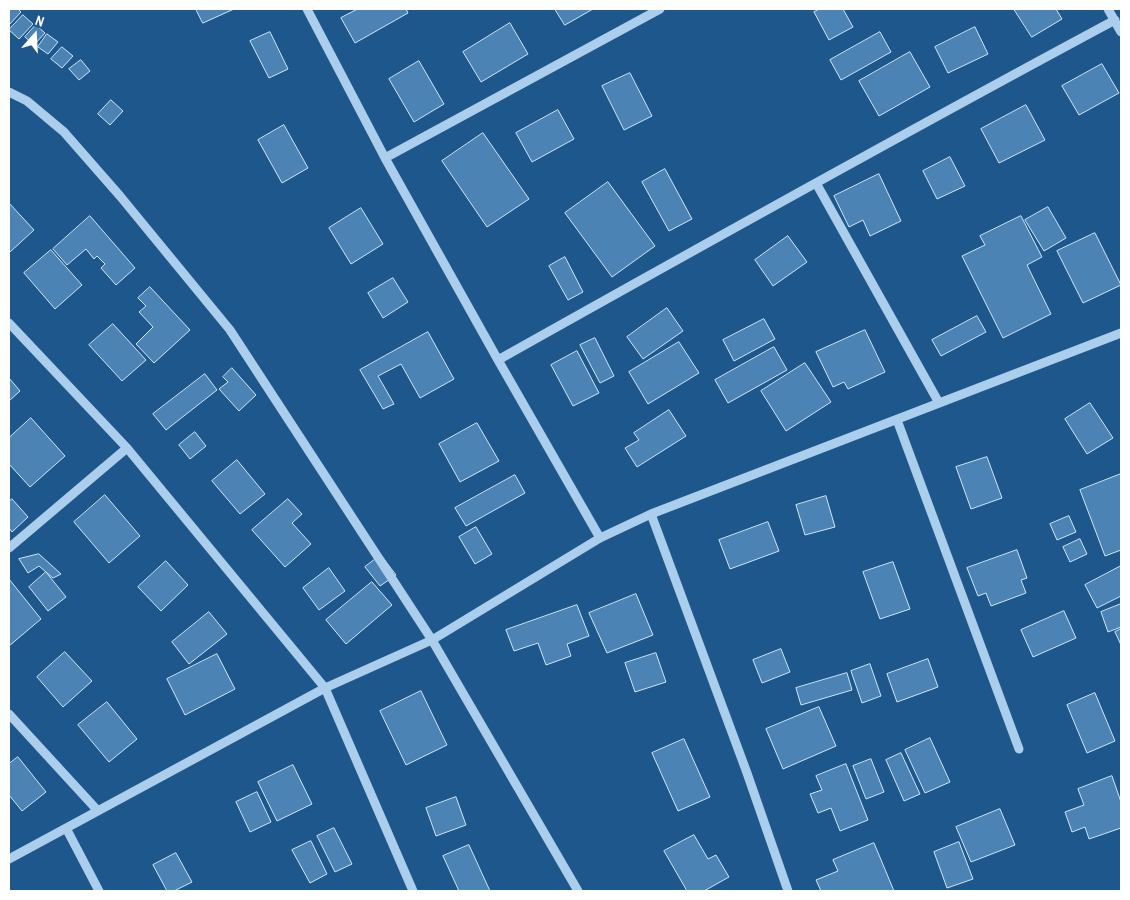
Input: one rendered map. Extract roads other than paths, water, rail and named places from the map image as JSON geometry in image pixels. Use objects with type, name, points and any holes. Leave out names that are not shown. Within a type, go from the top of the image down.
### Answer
[{"type":"street","points":[[307,9],[385,158],[600,538]]},
{"type":"street","points":[[385,158],[660,9]]},
{"type":"street","points":[[1108,9],[1121,32]]},
{"type":"street","points":[[498,360],[816,182],[1115,20]]},
{"type":"street","points":[[9,92],[26,101],[64,132],[120,196],[230,330],[432,640],[578,891]]},
{"type":"street","points":[[816,182],[939,403]]},
{"type":"street","points":[[9,324],[127,448],[325,688],[413,891]]},
{"type":"street","points":[[9,859],[325,688],[432,640],[600,538],[651,514],[1121,333]]},
{"type":"street","points":[[897,420],[1019,749]]},
{"type":"street","points":[[9,547],[127,448]]},
{"type":"street","points":[[651,514],[744,764],[788,891]]},
{"type":"street","points":[[9,714],[98,811]]},
{"type":"street","points":[[66,828],[99,891]]}]
